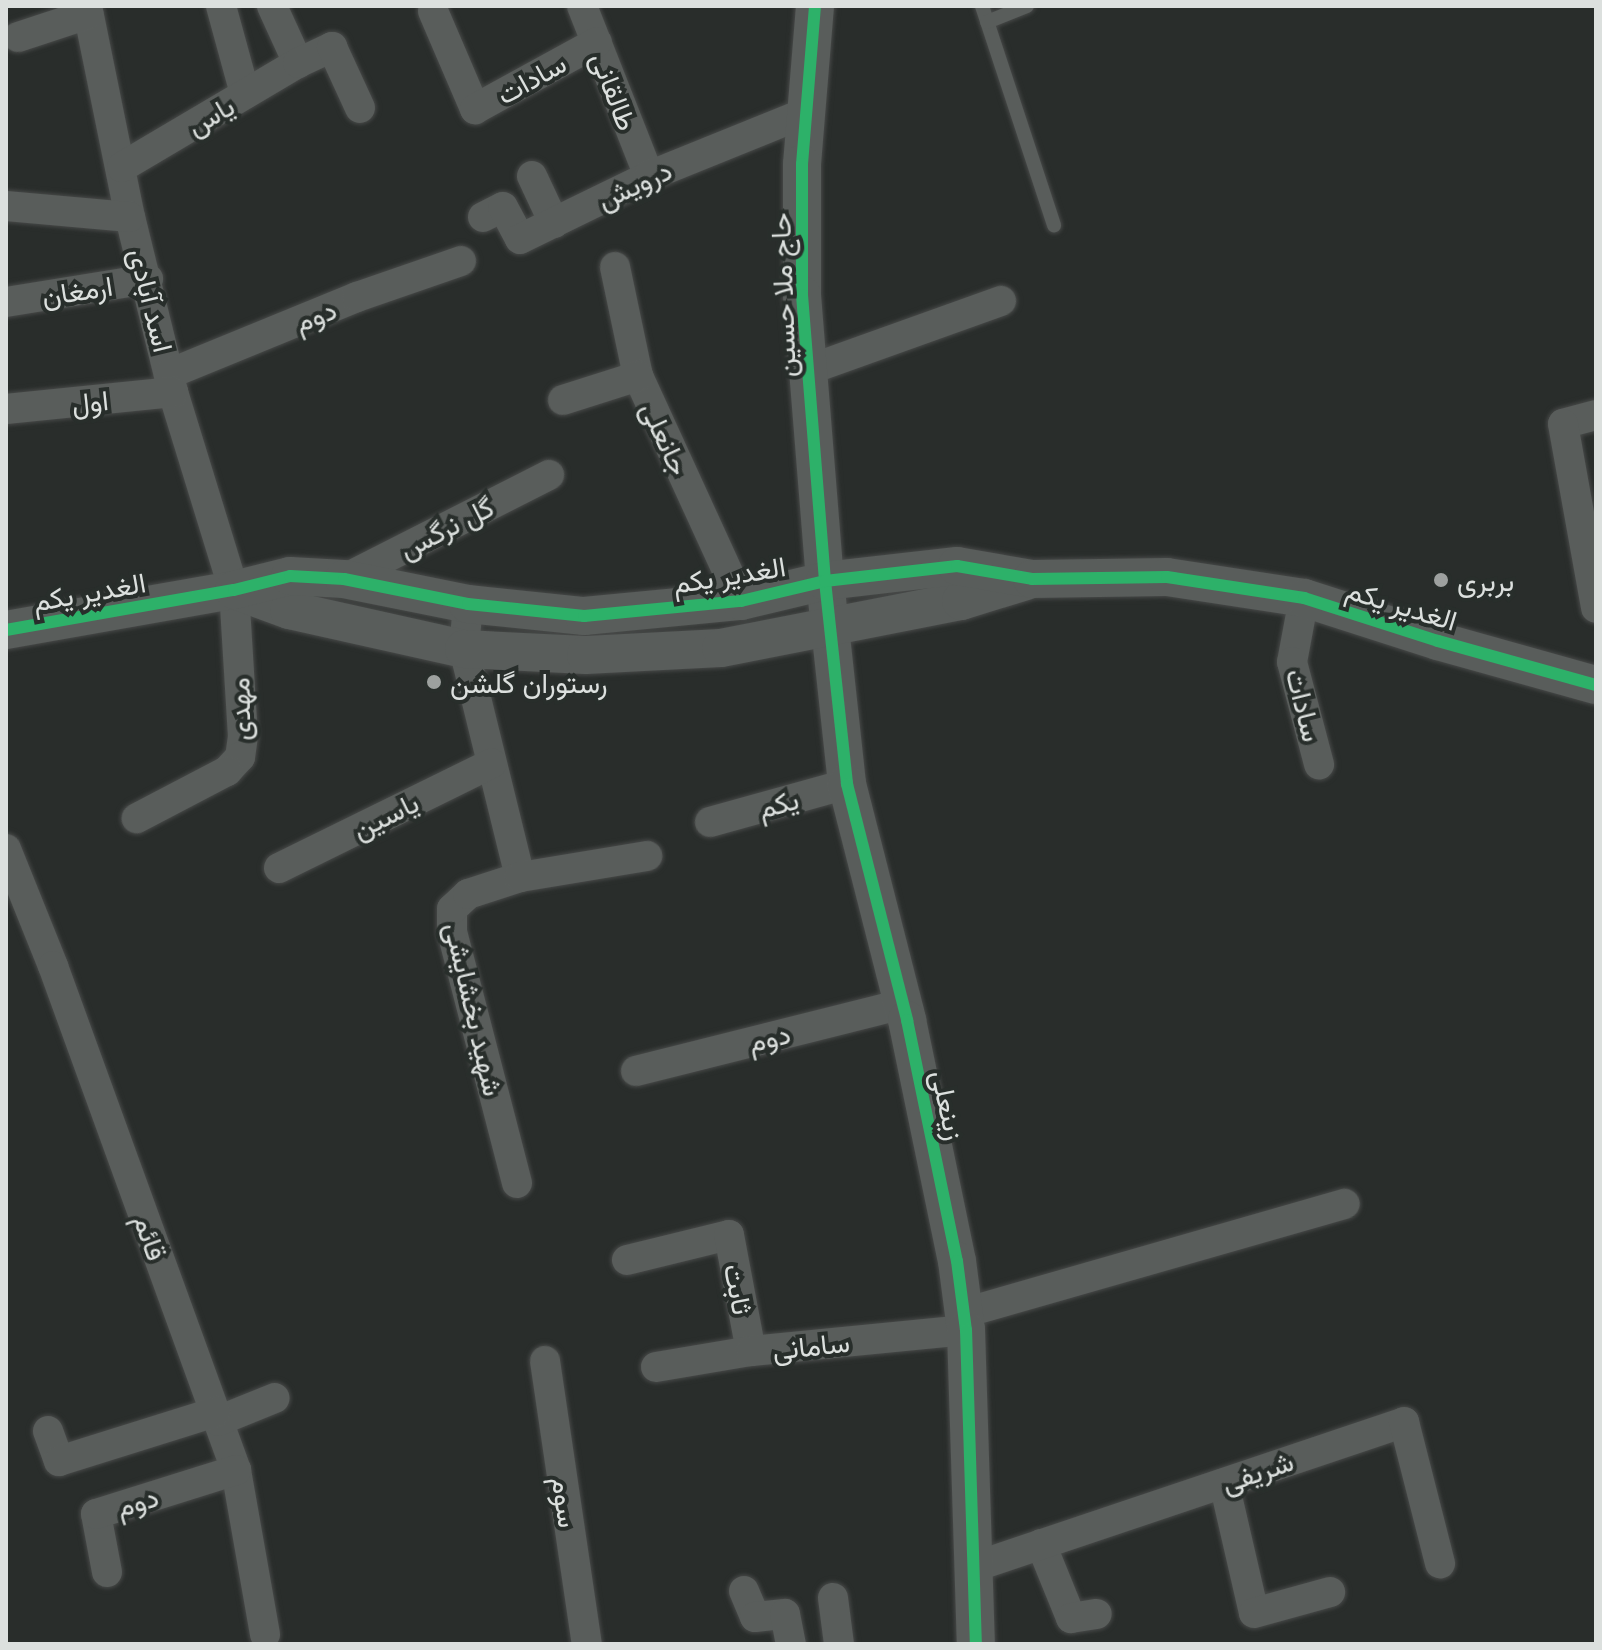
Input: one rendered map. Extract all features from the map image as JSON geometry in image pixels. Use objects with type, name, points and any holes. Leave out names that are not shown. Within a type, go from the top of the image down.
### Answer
[{"type":"street","points":[[221,6],[245,94]]},
{"type":"street","points":[[272,6],[298,63]]},
{"type":"street","name":"طالقانی","points":[[582,6],[649,176]]},
{"type":"street","name":"حاج ملا حسین","points":[[815,6],[805,113],[802,295],[825,581]]},
{"type":"street","points":[[18,37],[88,10]]},
{"type":"street","name":"اسد آبادی","points":[[88,10],[130,217],[148,279],[171,383],[234,590]]},
{"type":"street","name":"سادات","points":[[433,11],[475,109],[597,42]]},
{"type":"street","name":"یاس","points":[[122,167],[298,63],[332,47],[360,108]]},
{"type":"street","name":"درویش","points":[[483,217],[503,207],[520,239],[649,176],[805,113]]},
{"type":"street","points":[[532,176],[554,223]]},
{"type":"street","points":[[6,206],[130,217]]},
{"type":"street","name":"دوم","points":[[171,383],[357,297],[461,261]]},
{"type":"street","name":"جانعلی","points":[[615,267],[638,376],[741,601]]},
{"type":"street","name":"ارمغان","points":[[6,302],[148,279]]},
{"type":"street","points":[[808,370],[1001,301]]},
{"type":"street","points":[[563,400],[638,376]]},
{"type":"street","name":"اول","points":[[6,409],[171,383]]},
{"type":"street","points":[[1596,415],[1563,424],[1596,608]]},
{"type":"street","name":"گل نرگس","points":[[344,579],[549,475]]},
{"type":"street","name":"الغدیر یکم","points":[[6,630],[234,590],[290,576],[344,579],[468,604],[584,616],[741,601],[825,581],[957,566],[1032,579],[1167,577],[1304,598],[1438,641],[1596,685]]},
{"type":"street","points":[[234,590],[289,610],[464,649],[586,655],[721,648],[961,601],[1032,579]]},
{"type":"street","name":"زینعلی","points":[[825,581],[847,784],[902,1004],[957,1261],[965,1321],[976,1644]]},
{"type":"street","name":"مهدی","points":[[137,818],[227,771],[240,757],[243,736],[234,590]]},
{"type":"street","name":"سادات","points":[[1304,598],[1292,662],[1319,764]]},
{"type":"street","points":[[468,604],[464,649],[520,877]]},
{"type":"street","name":"یاسین","points":[[279,868],[492,763]]},
{"type":"street","name":"یکم","points":[[710,822],[847,784]]},
{"type":"street","name":"قائم","points":[[6,849],[53,966],[236,1470],[265,1634]]},
{"type":"street","name":"شهید بخشایشی","points":[[517,1183],[452,931],[452,909],[468,894],[520,877],[647,856]]},
{"type":"street","name":"دوم","points":[[636,1071],[902,1004]]},
{"type":"street","name":"سامانی","points":[[656,1367],[965,1321],[1345,1204]]},
{"type":"street","name":"ثابت","points":[[627,1260],[729,1235],[751,1351]]},
{"type":"street","name":"سوم","points":[[545,1361],[587,1644]]},
{"type":"street","points":[[48,1431],[59,1461],[275,1398]]},
{"type":"street","name":"شریفی","points":[[974,1567],[1404,1422],[1440,1563]]},
{"type":"street","name":"دوم","points":[[107,1572],[96,1514],[236,1470]]},
{"type":"street","points":[[1224,1483],[1254,1613],[1330,1592]]},
{"type":"street","points":[[1041,1544],[1071,1618],[1097,1614]]},
{"type":"street","points":[[744,1591],[755,1617],[785,1614],[791,1644]]},
{"type":"street","points":[[833,1598],[839,1644]]},
{"type":"lane","points":[[982,6],[1054,225]]},
{"type":"lane","points":[[987,22],[1027,6]]},
{"type":"cycle path","points":[[815,6],[802,164],[802,295],[825,581],[847,784],[907,1020],[957,1261],[966,1330],[976,1644]]},
{"type":"cycle path","points":[[6,630],[234,590],[290,576],[344,579],[468,604],[584,616],[741,601],[825,581],[957,566],[1032,579],[1167,577],[1304,598],[1438,641],[1596,685]]},
{"type":"place","name":"بربری","points":[[1441,580]]},
{"type":"place","name":"رستوران گلشن","points":[[434,682]]}]
